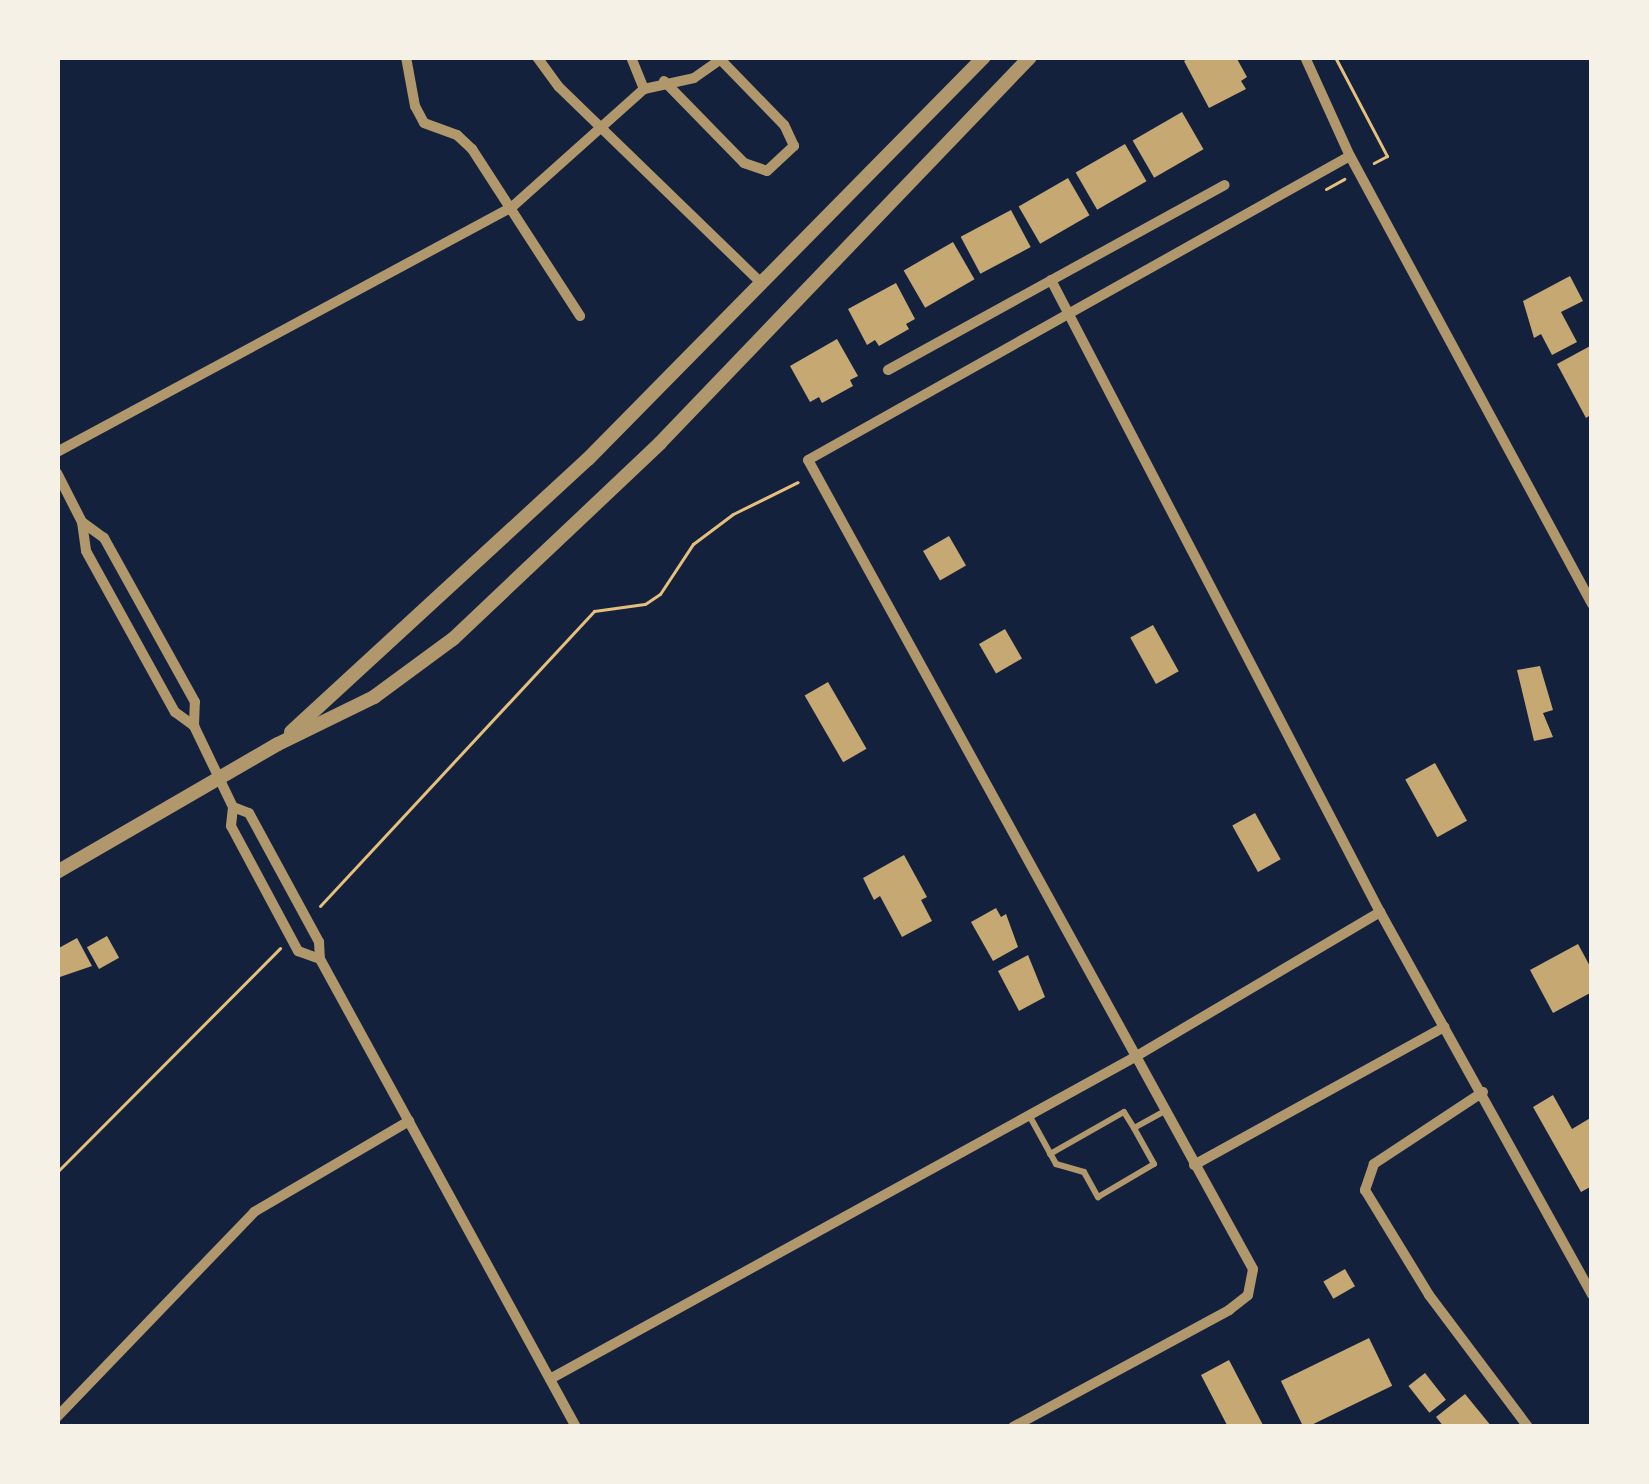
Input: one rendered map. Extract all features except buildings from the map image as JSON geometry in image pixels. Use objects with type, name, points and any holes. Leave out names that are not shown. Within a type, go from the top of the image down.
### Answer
[{"type":"street","points":[[406,57],[415,106],[424,123],[457,135],[472,149],[580,316]]},
{"type":"street","points":[[537,57],[601,129],[762,284]]},
{"type":"street","points":[[631,57],[644,88]]},
{"type":"street","points":[[278,744],[589,459],[984,57]]},
{"type":"street","points":[[57,872],[278,744],[394,684],[506,594],[660,443],[1030,57]]},
{"type":"street","points":[[1305,57],[1349,156],[1592,604]]},
{"type":"street","points":[[57,452],[512,207],[644,88],[664,82],[694,78],[722,59],[784,125],[794,146],[767,171],[744,163],[664,82]]},
{"type":"street","points":[[1012,1427],[1248,1295],[1253,1278],[1250,1258],[1194,1166],[808,460],[1349,156]]},
{"type":"street","points":[[888,370],[1224,185]]},
{"type":"street","points":[[1051,280],[1380,912],[1592,1294]]},
{"type":"street","points":[[57,473],[82,522],[86,551],[175,712],[194,726],[233,808],[230,826],[290,937],[298,951],[320,958]]},
{"type":"street","points":[[82,522],[104,538],[195,702],[194,726]]},
{"type":"street","points":[[233,808],[248,813],[307,921],[320,958],[576,1427]]},
{"type":"street","points":[[550,1379],[1136,1057],[1380,912]]},
{"type":"street","points":[[1194,1166],[1444,1027]]},
{"type":"street","points":[[1483,1092],[1374,1164],[1365,1190],[1429,1295],[1528,1427]]},
{"type":"street","points":[[57,1417],[254,1212],[409,1121]]},
{"type":"lane","points":[[1134,1128],[1165,1111]]},
{"type":"lane","points":[[1029,1115],[1050,1154],[1056,1164],[1084,1172],[1098,1197],[1154,1164],[1124,1112],[1050,1154]]},
{"type":"path","points":[[307,921],[594,611],[645,604],[661,594],[693,544]]},
{"type":"path","points":[[57,1172],[290,937]]}]
